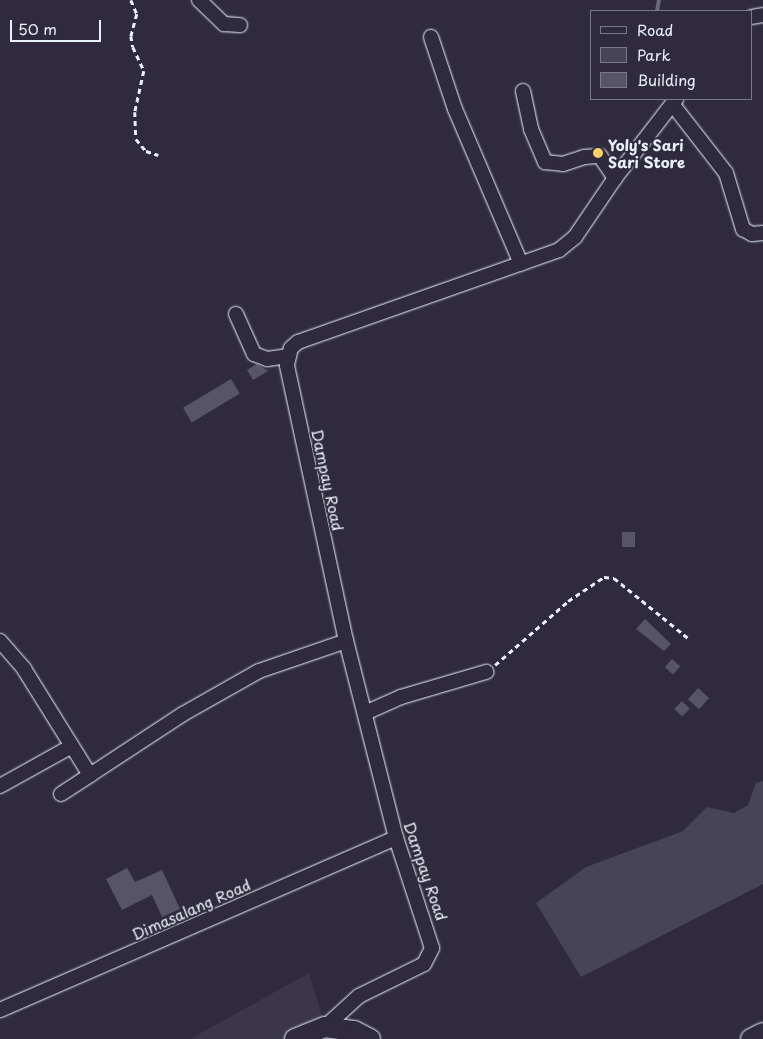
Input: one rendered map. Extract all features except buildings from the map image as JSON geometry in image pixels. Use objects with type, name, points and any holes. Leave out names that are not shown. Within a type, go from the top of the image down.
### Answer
[{"type":"main road","points":[[295,1039],[325,1027],[354,1031],[370,1039]]},
{"type":"main road","points":[[751,1039],[763,1034]]},
{"type":"street","points":[[199,0],[224,24],[240,25]]},
{"type":"street","points":[[431,37],[455,108],[520,264]]},
{"type":"street","points":[[523,91],[531,129],[545,162],[563,164],[584,157],[600,156],[615,178]]},
{"type":"street","points":[[236,314],[254,354],[268,359],[288,356],[298,342],[520,264],[568,245],[615,178],[675,102],[726,173],[743,229],[752,234],[763,233]]},
{"type":"street","name":"Dampay Road","points":[[288,356],[346,641],[396,838],[431,938],[430,957],[424,964],[359,996],[325,1027]]},
{"type":"street","points":[[0,641],[24,669],[70,747],[90,776]]},
{"type":"street","points":[[61,794],[183,714],[259,671],[346,641]]},
{"type":"street","points":[[365,713],[401,697],[486,672]]},
{"type":"street","points":[[0,786],[70,747]]},
{"type":"street","name":"Dimasalang Road","points":[[0,1010],[396,838]]},
{"type":"path","points":[[131,0],[137,14],[131,36],[133,47],[144,71],[135,112],[136,139],[146,151],[158,155]]},
{"type":"path","points":[[486,672],[568,601],[604,577],[614,578],[688,638]]},
{"type":"shaded area","points":[[309,973],[325,1027],[295,1039],[190,1039]]},
{"type":"green space","points":[[763,781],[763,884],[581,977],[536,903],[586,867],[683,831],[707,807],[734,813],[748,805],[756,783]]},
{"type":"waterway","points":[[657,10],[659,0]]},
{"type":"place","name":"Yoly's Sari Sari Store","points":[[598,153]]}]
